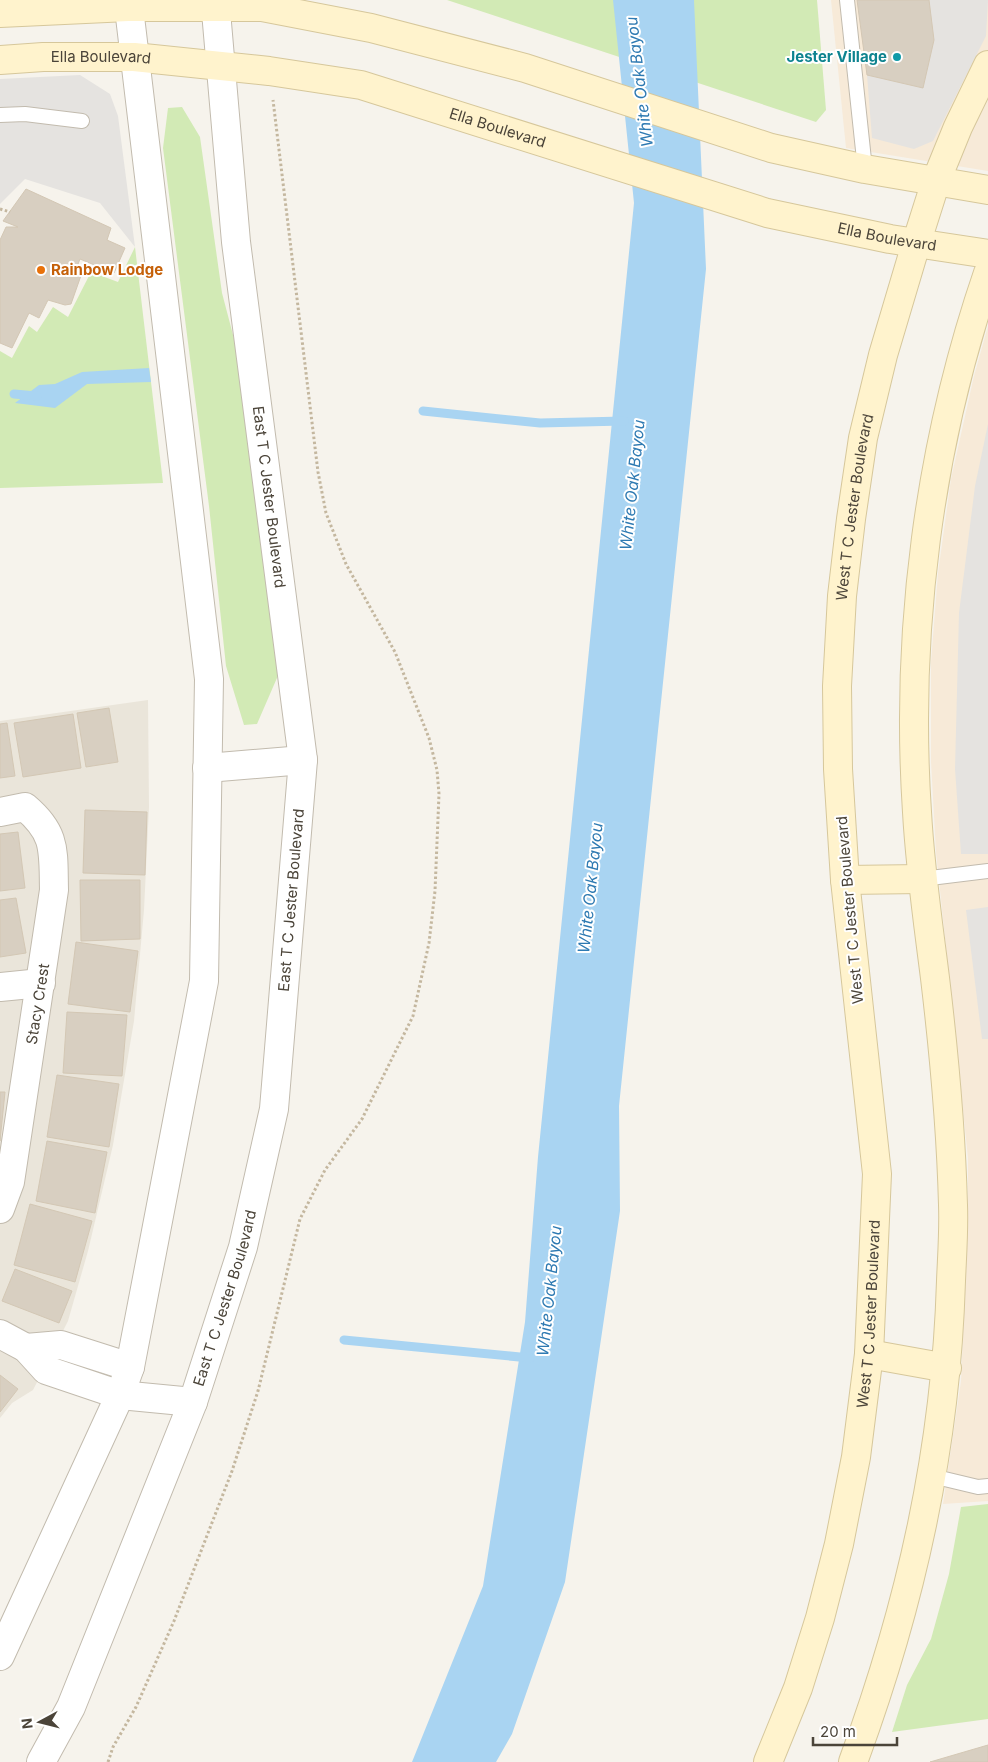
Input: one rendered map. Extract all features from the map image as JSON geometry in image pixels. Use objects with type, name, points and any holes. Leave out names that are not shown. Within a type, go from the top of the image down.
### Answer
[{"type":"main road","points":[[0,13],[128,4],[215,3],[262,7],[371,28],[524,68],[771,148],[865,169],[988,190]]},
{"type":"main road","name":"Ella Boulevard","points":[[0,60],[44,56],[134,57],[269,71],[361,85],[767,213],[916,244],[988,254]]},
{"type":"main road","name":"West T C Jester Boulevard","points":[[768,1762],[798,1688],[820,1618],[839,1544],[856,1457],[870,1354],[877,1174],[845,880],[838,769],[837,686],[842,596],[863,438],[883,355],[936,181],[958,127],[988,65]]},
{"type":"main road","points":[[853,1762],[876,1700],[908,1594],[932,1476],[947,1368],[954,1207],[939,1015],[922,879],[914,733],[917,636],[922,573],[943,437],[960,366],[988,273]]},
{"type":"main road","points":[[845,880],[922,879]]},
{"type":"main road","points":[[870,1354],[947,1368]]},
{"type":"street","name":"East T C Jester Boulevard","points":[[41,1762],[71,1708],[193,1402],[243,1247],[274,1109],[302,760],[236,242],[215,3]]},
{"type":"street","points":[[0,1656],[120,1395],[130,1367],[204,981],[208,679],[128,4]]},
{"type":"street","points":[[207,768],[302,760]]},
{"type":"street","name":"Stacy Crest","points":[[0,1209],[10,1182],[54,890],[53,847],[42,822],[12,810]]},
{"type":"street","points":[[0,988],[40,982]]},
{"type":"street","points":[[0,1334],[26,1348],[46,1370],[120,1395],[193,1402]]},
{"type":"street","points":[[26,1348],[61,1345],[130,1367],[193,1402]]},
{"type":"lane","points":[[847,0],[865,169]]},
{"type":"lane","points":[[0,115],[25,114],[82,120]]},
{"type":"lane","points":[[922,879],[988,871]]},
{"type":"lane","points":[[932,1476],[978,1487],[988,1486]]},
{"type":"path","points":[[0,209],[10,212]]},
{"type":"shaded area","points":[[831,0],[988,0],[988,171],[846,148]]},
{"type":"shaded area","points":[[929,0],[988,0],[986,36],[933,141],[914,149],[872,138],[867,75],[923,88],[934,40]]},
{"type":"shaded area","points":[[80,75],[110,94],[118,116],[135,247],[100,203],[25,179],[0,204],[0,79]]},
{"type":"shaded area","points":[[988,326],[988,1501],[943,1504],[961,1381],[968,1214],[968,1158],[936,852],[931,762],[931,662],[938,573],[951,479],[974,376]]},
{"type":"shaded area","points":[[988,424],[988,854],[961,854],[955,769],[959,613],[975,486]]},
{"type":"shaded area","points":[[148,700],[149,807],[144,910],[134,1021],[113,1145],[88,1251],[68,1321],[33,1390],[12,1403],[0,1418],[0,721]]},
{"type":"shaded area","points":[[988,907],[988,1039],[982,1039],[966,910]]},
{"type":"green space","points":[[447,0],[817,0],[826,110],[816,122]]},
{"type":"green space","points":[[182,107],[200,137],[222,293],[247,388],[280,671],[257,724],[244,725],[226,666],[209,506],[163,148],[168,108]]},
{"type":"green space","points":[[135,247],[163,483],[0,488],[0,351],[12,358],[29,326],[37,332],[53,307],[68,317],[91,272],[118,282]]},
{"type":"green space","points":[[988,1504],[988,1719],[892,1732],[907,1685],[931,1639],[949,1574],[961,1507]]},
{"type":"water","name":"White Oak Bayou","points":[[613,0],[694,0],[706,269],[619,1106],[620,1211],[565,1582],[512,1734],[496,1762],[412,1762],[483,1586],[525,1322],[538,1157],[634,203]]},
{"type":"water","points":[[149,368],[151,382],[87,384],[55,408],[15,403],[39,385],[55,384],[82,372]]},
{"type":"building","name":"Jester Village","points":[[857,0],[929,0],[934,40],[923,88],[867,75]]},
{"type":"building","name":"Rainbow Lodge","points":[[26,189],[111,228],[107,240],[125,248],[114,273],[80,259],[78,264],[84,267],[71,304],[65,305],[48,300],[39,318],[29,313],[12,348],[0,343],[0,240],[6,227],[18,227],[3,221]]},
{"type":"building","points":[[109,708],[118,762],[86,767],[77,713]]},
{"type":"building","points":[[73,714],[81,768],[23,777],[14,723]]},
{"type":"building","points":[[7,723],[15,776],[0,778],[0,724]]},
{"type":"building","points":[[85,810],[147,812],[145,875],[83,873]]},
{"type":"building","points":[[18,832],[25,888],[0,891],[0,834]]},
{"type":"building","points":[[80,880],[140,880],[140,939],[81,941]]},
{"type":"building","points":[[16,898],[26,953],[0,957],[0,900]]},
{"type":"building","points":[[76,942],[138,951],[130,1012],[68,1004]]},
{"type":"building","points":[[67,1012],[127,1015],[122,1076],[63,1073]]},
{"type":"building","points":[[57,1075],[119,1084],[109,1147],[47,1137]]},
{"type":"building","points":[[0,1092],[5,1092],[0,1141]]},
{"type":"building","points":[[47,1141],[107,1152],[95,1213],[36,1201]]},
{"type":"building","points":[[30,1204],[92,1221],[75,1282],[14,1265]]},
{"type":"building","points":[[15,1269],[72,1291],[59,1323],[2,1301]]},
{"type":"building","points":[[0,1375],[18,1389],[0,1412]]},
{"type":"building","points":[[988,1745],[988,1762],[930,1762]]},
{"type":"waterway","points":[[14,394],[37,396]]},
{"type":"waterway","name":"White Oak Bayou","points":[[423,411],[540,423],[624,421]]},
{"type":"waterway","name":"White Oak Bayou","points":[[344,1340],[530,1358]]},
{"type":"place","name":"Jester Village","points":[[897,57]]},
{"type":"place","name":"Rainbow Lodge","points":[[41,270]]}]
